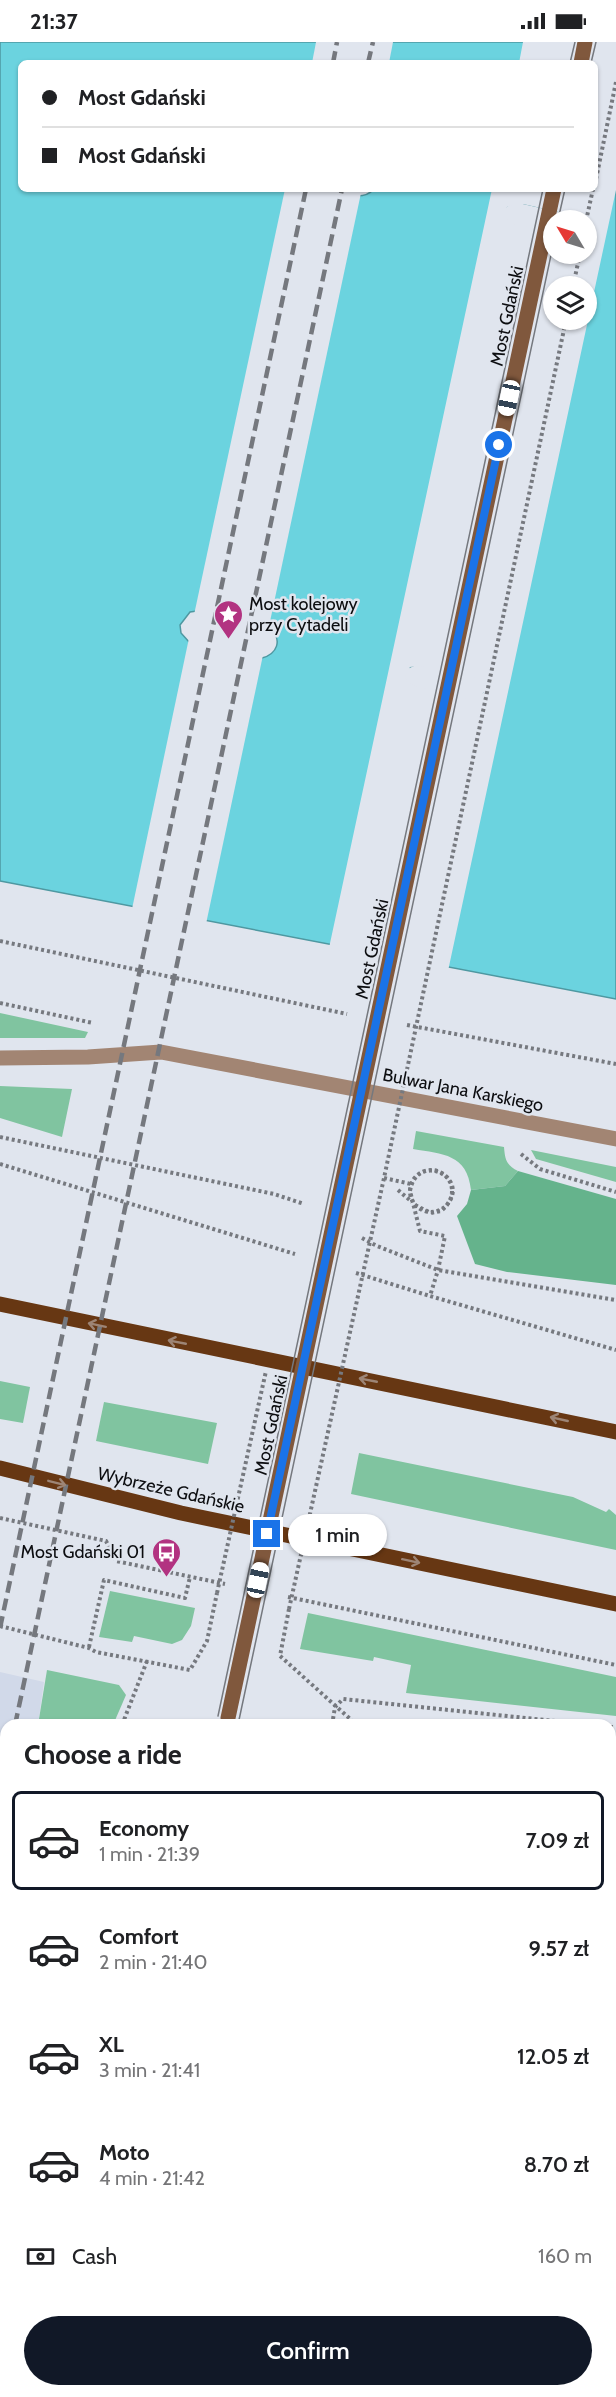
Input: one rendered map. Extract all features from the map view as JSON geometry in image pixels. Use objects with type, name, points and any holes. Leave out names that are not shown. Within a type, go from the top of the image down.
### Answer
[{"type":"main road","points":[[582,60],[585,42]]},
{"type":"main road","name":"Most Gdański","points":[[228,1719],[553,192]]},
{"type":"main road","points":[[0,1304],[616,1432]]},
{"type":"main road","name":"Wybrzeże Gdańskie","points":[[0,1468],[181,1513],[616,1604]]},
{"type":"street","name":"Bulwar Jana Karskiego","points":[[0,1058],[88,1057],[161,1052],[616,1139]]},
{"type":"path","points":[[598,169],[616,82]]},
{"type":"path","points":[[588,210],[592,192]]},
{"type":"path","points":[[350,1719],[280,1656],[564,330]]},
{"type":"path","points":[[0,941],[352,1014]]},
{"type":"path","points":[[397,1023],[616,1064]]},
{"type":"path","points":[[511,1120],[511,1131],[516,1145],[526,1161],[540,1169],[616,1192]]},
{"type":"path","points":[[0,1164],[305,1258]]},
{"type":"path","points":[[398,1190],[421,1209],[435,1213],[447,1206],[453,1196],[452,1185],[446,1176],[435,1170],[422,1173],[412,1181],[410,1191],[420,1231],[445,1236],[430,1296]]},
{"type":"path","points":[[426,1171],[439,1172],[446,1176],[452,1184],[452,1197],[438,1211],[425,1212],[416,1206],[410,1193],[411,1184],[417,1175],[426,1171]]},
{"type":"path","points":[[384,1178],[411,1184]]},
{"type":"path","points":[[351,1271],[616,1350]]},
{"type":"path","points":[[0,1518],[106,1541],[116,1561],[236,1586]]},
{"type":"path","points":[[89,1648],[104,1581],[185,1598],[190,1577]]},
{"type":"path","points":[[0,1626],[89,1648],[96,1652],[190,1670],[207,1641],[217,1593]]},
{"type":"path","points":[[282,1596],[616,1665]]},
{"type":"path","points":[[124,1719],[147,1661]]},
{"type":"path","points":[[333,1719],[335,1707],[343,1699],[535,1719]]},
{"type":"shaded area","points":[[0,1672],[44,1682],[39,1719],[0,1719]]},
{"type":"green space","points":[[0,1013],[88,1032],[85,1038],[0,1038]]},
{"type":"green space","points":[[0,1086],[72,1089],[62,1137],[0,1118]]},
{"type":"green space","points":[[416,1131],[504,1147],[507,1161],[518,1171],[505,1186],[471,1190],[469,1178],[464,1169],[452,1158],[413,1149]]},
{"type":"green space","points":[[531,1150],[616,1167],[616,1182],[536,1159]]},
{"type":"green space","points":[[518,1171],[616,1199],[616,1285],[507,1272],[475,1264],[457,1216],[467,1204],[471,1190],[505,1186]]},
{"type":"green space","points":[[0,1381],[30,1387],[23,1423],[0,1419]]},
{"type":"green space","points":[[104,1402],[217,1423],[208,1464],[96,1441]]},
{"type":"green space","points":[[359,1453],[573,1497],[606,1512],[609,1509],[616,1515],[616,1550],[351,1494]]},
{"type":"green space","points":[[110,1591],[195,1608],[191,1626],[182,1640],[172,1644],[134,1636],[132,1642],[99,1637]]},
{"type":"green space","points":[[308,1613],[616,1677],[616,1716],[406,1693],[411,1665],[374,1657],[373,1661],[300,1649]]},
{"type":"green space","points":[[47,1670],[119,1685],[126,1695],[116,1719],[39,1719]]},
{"type":"water","points":[[0,42],[616,42],[616,999],[0,881]],"holes":[[[197,611],[270,629],[277,642],[275,650],[262,658],[190,643],[181,633],[180,625],[190,612]],[[419,663],[478,676],[488,689],[474,703],[416,690],[403,681],[403,670]]]},
{"type":"pier","points":[[316,42],[393,42],[390,60],[313,60]]},
{"type":"pier","points":[[523,42],[616,42],[616,190],[597,278],[597,276],[543,276],[543,330],[586,330],[448,971],[329,948],[491,192],[598,192],[598,60],[520,60]],"holes":[[[419,666],[477,678],[483,685],[484,692],[473,700],[417,687],[407,682],[405,676],[410,667]]]},
{"type":"pier","points":[[284,192],[361,193],[268,631],[194,615]]},
{"type":"pier","points":[[189,638],[263,655],[206,924],[132,909]]},
{"type":"tram line","points":[[571,60],[575,42]]},
{"type":"tram line","points":[[592,60],[596,42]]},
{"type":"tram line","points":[[218,1716],[542,192]]},
{"type":"tram line","points":[[560,210],[564,192]]},
{"type":"tram line","points":[[239,1719],[549,264]]},
{"type":"railway","points":[[334,60],[337,42]]},
{"type":"railway","points":[[369,60],[373,42]]},
{"type":"railway","points":[[0,1628],[305,192]]},
{"type":"railway","points":[[16,1719],[341,192]]},
{"type":"place","name":"Most kolejowy przy Cytadeli","points":[[228,640]]},
{"type":"place","name":"Most Gdański 01","points":[[166,1578]]},
{"type":"route","points":[[267,1534],[499,445]]}]
